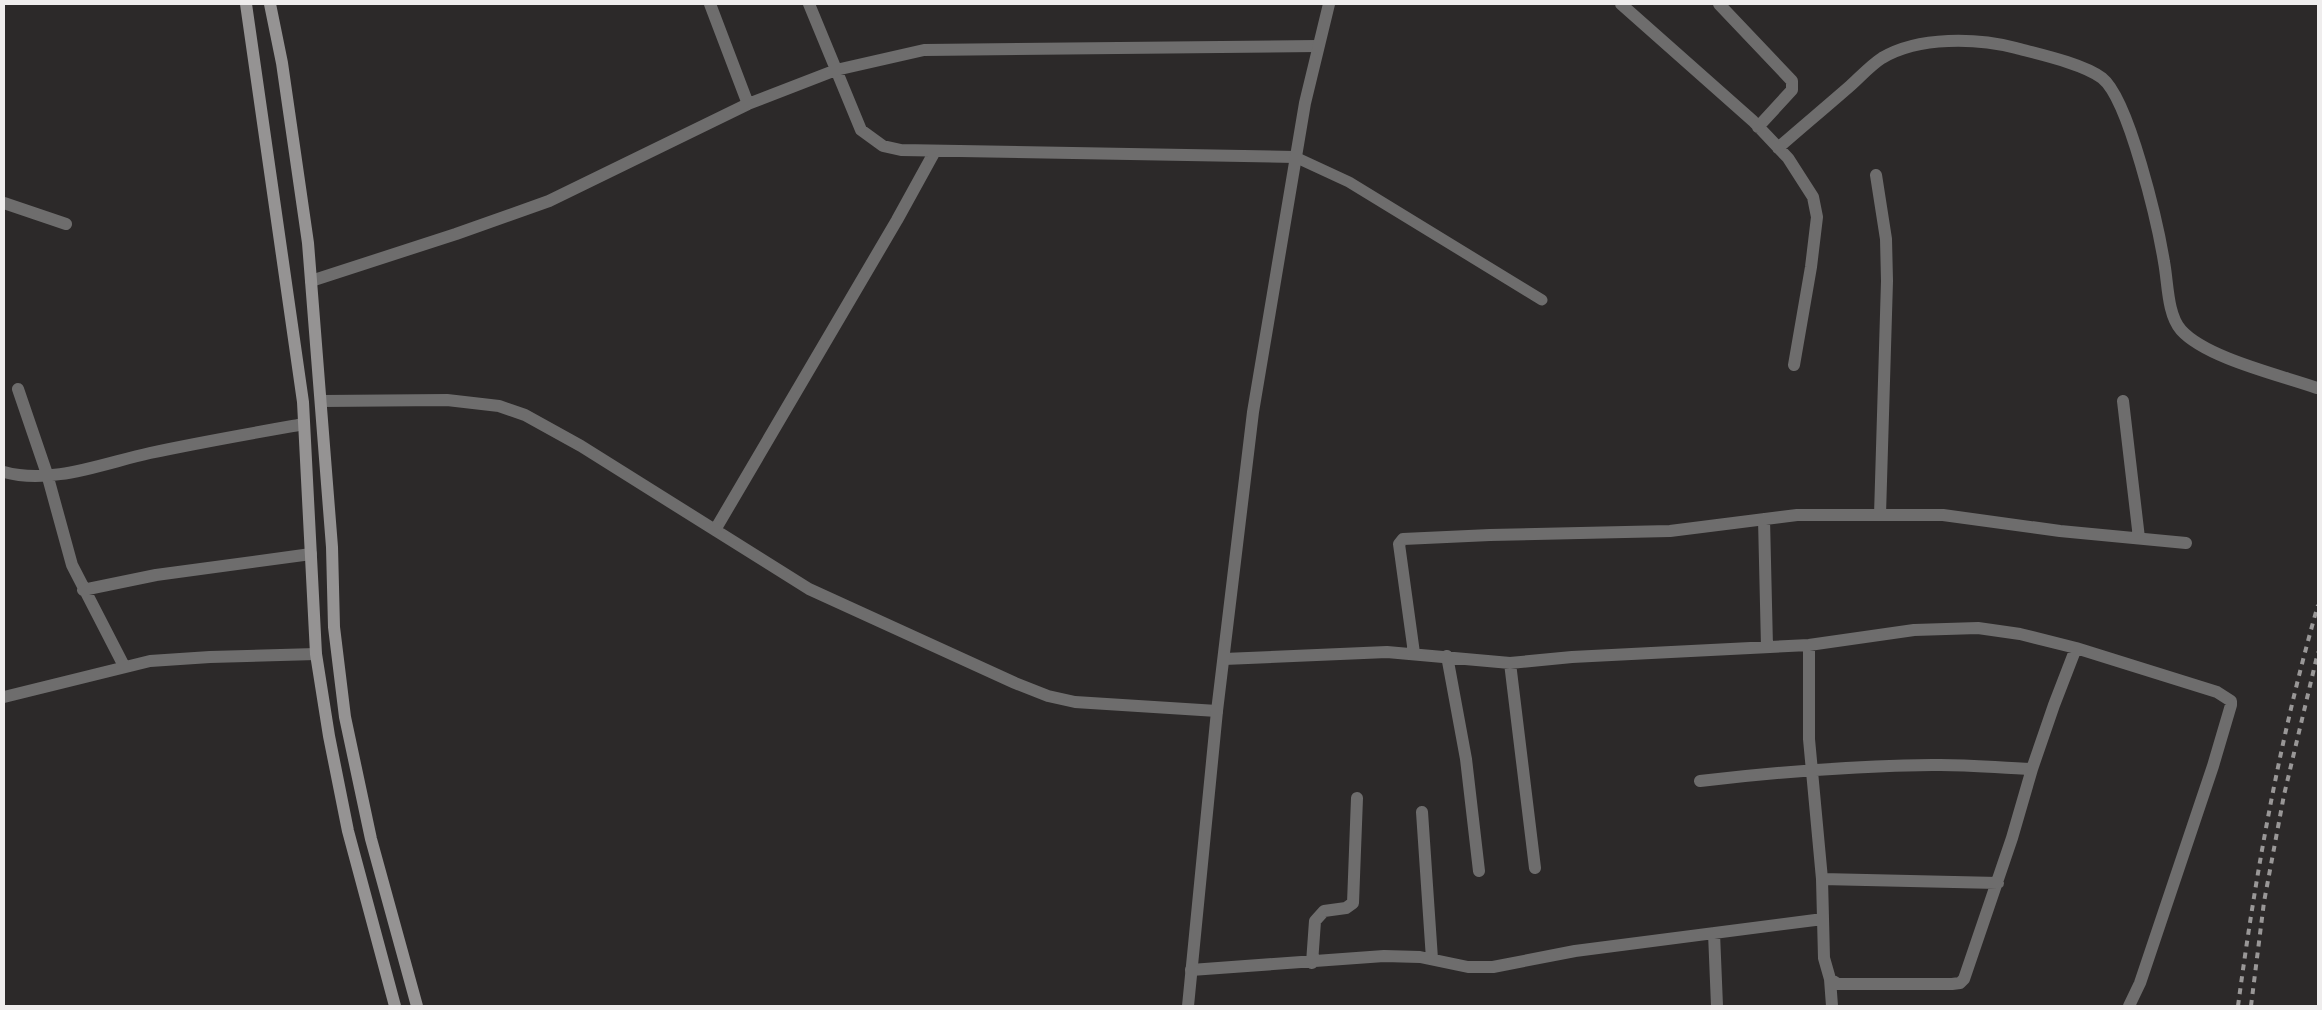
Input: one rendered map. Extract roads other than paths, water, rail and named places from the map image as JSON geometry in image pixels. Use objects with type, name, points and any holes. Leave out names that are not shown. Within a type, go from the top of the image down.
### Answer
[{"type":"main road","points":[[246,4],[298,364],[304,424],[316,654],[329,736],[348,831],[394,1006]]},
{"type":"main road","points":[[270,4],[282,63],[308,243],[332,547],[334,627],[345,717],[371,839],[417,1006]]},
{"type":"street","points":[[710,4],[748,104]]},
{"type":"street","points":[[809,4],[861,130],[883,146],[901,150],[935,151],[1295,157]]},
{"type":"street","points":[[1188,1006],[1238,520],[1252,421],[1295,157],[1318,46],[1329,4]]},
{"type":"street","points":[[1621,4],[1758,126],[1788,158],[1813,197],[1817,217],[1811,267],[1794,365]]},
{"type":"street","points":[[1719,4],[1792,81],[1792,90],[1758,126]]},
{"type":"street","points":[[1778,148],[1883,58],[1936,41],[1993,42],[2088,70],[2102,78],[2116,96],[2127,120],[2160,238],[2172,312],[2180,328],[2193,341],[2228,358],[2317,388]]},
{"type":"street","points":[[311,281],[456,234],[548,201],[748,104],[836,70],[924,50],[1318,46]]},
{"type":"street","points":[[715,530],[892,229],[935,151]]},
{"type":"street","points":[[1876,175],[1886,239],[1887,281],[1880,515]]},
{"type":"street","points":[[4,203],[66,224]]},
{"type":"street","points":[[18,388],[47,474],[72,565],[83,590],[124,666]]},
{"type":"street","points":[[321,401],[447,400],[499,406],[540,422],[809,589],[997,675],[1048,696],[1074,702],[1217,711]]},
{"type":"street","points":[[2123,401],[2139,538]]},
{"type":"street","points":[[4,472],[15,475],[67,473],[150,453],[304,424]]},
{"type":"street","points":[[1414,653],[1399,544],[1403,539],[1670,531],[1797,515],[1943,515],[2060,531],[2186,543]]},
{"type":"street","points":[[1764,519],[1767,647]]},
{"type":"street","points":[[83,590],[156,575],[311,554]]},
{"type":"street","points":[[1224,659],[1387,652],[1510,663],[1572,657],[1810,645],[1947,628],[2002,630],[2076,648],[2217,692],[2231,701],[2213,766],[2143,974],[2129,1006]]},
{"type":"street","points":[[1810,645],[1809,740],[1822,879],[1824,958],[1830,979],[1832,1006]]},
{"type":"street","points":[[1830,979],[1838,984],[1960,983],[1967,973],[1998,883],[2032,769],[2076,648]]},
{"type":"street","points":[[4,697],[150,661],[210,656],[316,654]]},
{"type":"street","points":[[1447,656],[1466,759],[1479,870]]},
{"type":"street","points":[[1510,663],[1534,868]]},
{"type":"street","points":[[1700,781],[1768,773],[1934,765],[2032,769]]},
{"type":"street","points":[[1312,962],[1315,920],[1324,910],[1346,908],[1353,903],[1357,798]]},
{"type":"street","points":[[1422,812],[1432,959]]},
{"type":"street","points":[[1822,879],[1998,883]]},
{"type":"street","points":[[1192,970],[1384,956],[1432,959],[1468,967],[1493,967],[1576,951],[1823,919]]},
{"type":"street","points":[[1714,933],[1717,1006]]},
{"type":"lane","points":[[1295,157],[1349,182],[1542,300]]},
{"type":"railway","points":[[2238,1006],[2270,804],[2292,704],[2318,605]]},
{"type":"railway","points":[[2251,1006],[2264,902],[2284,795],[2318,652]]}]
